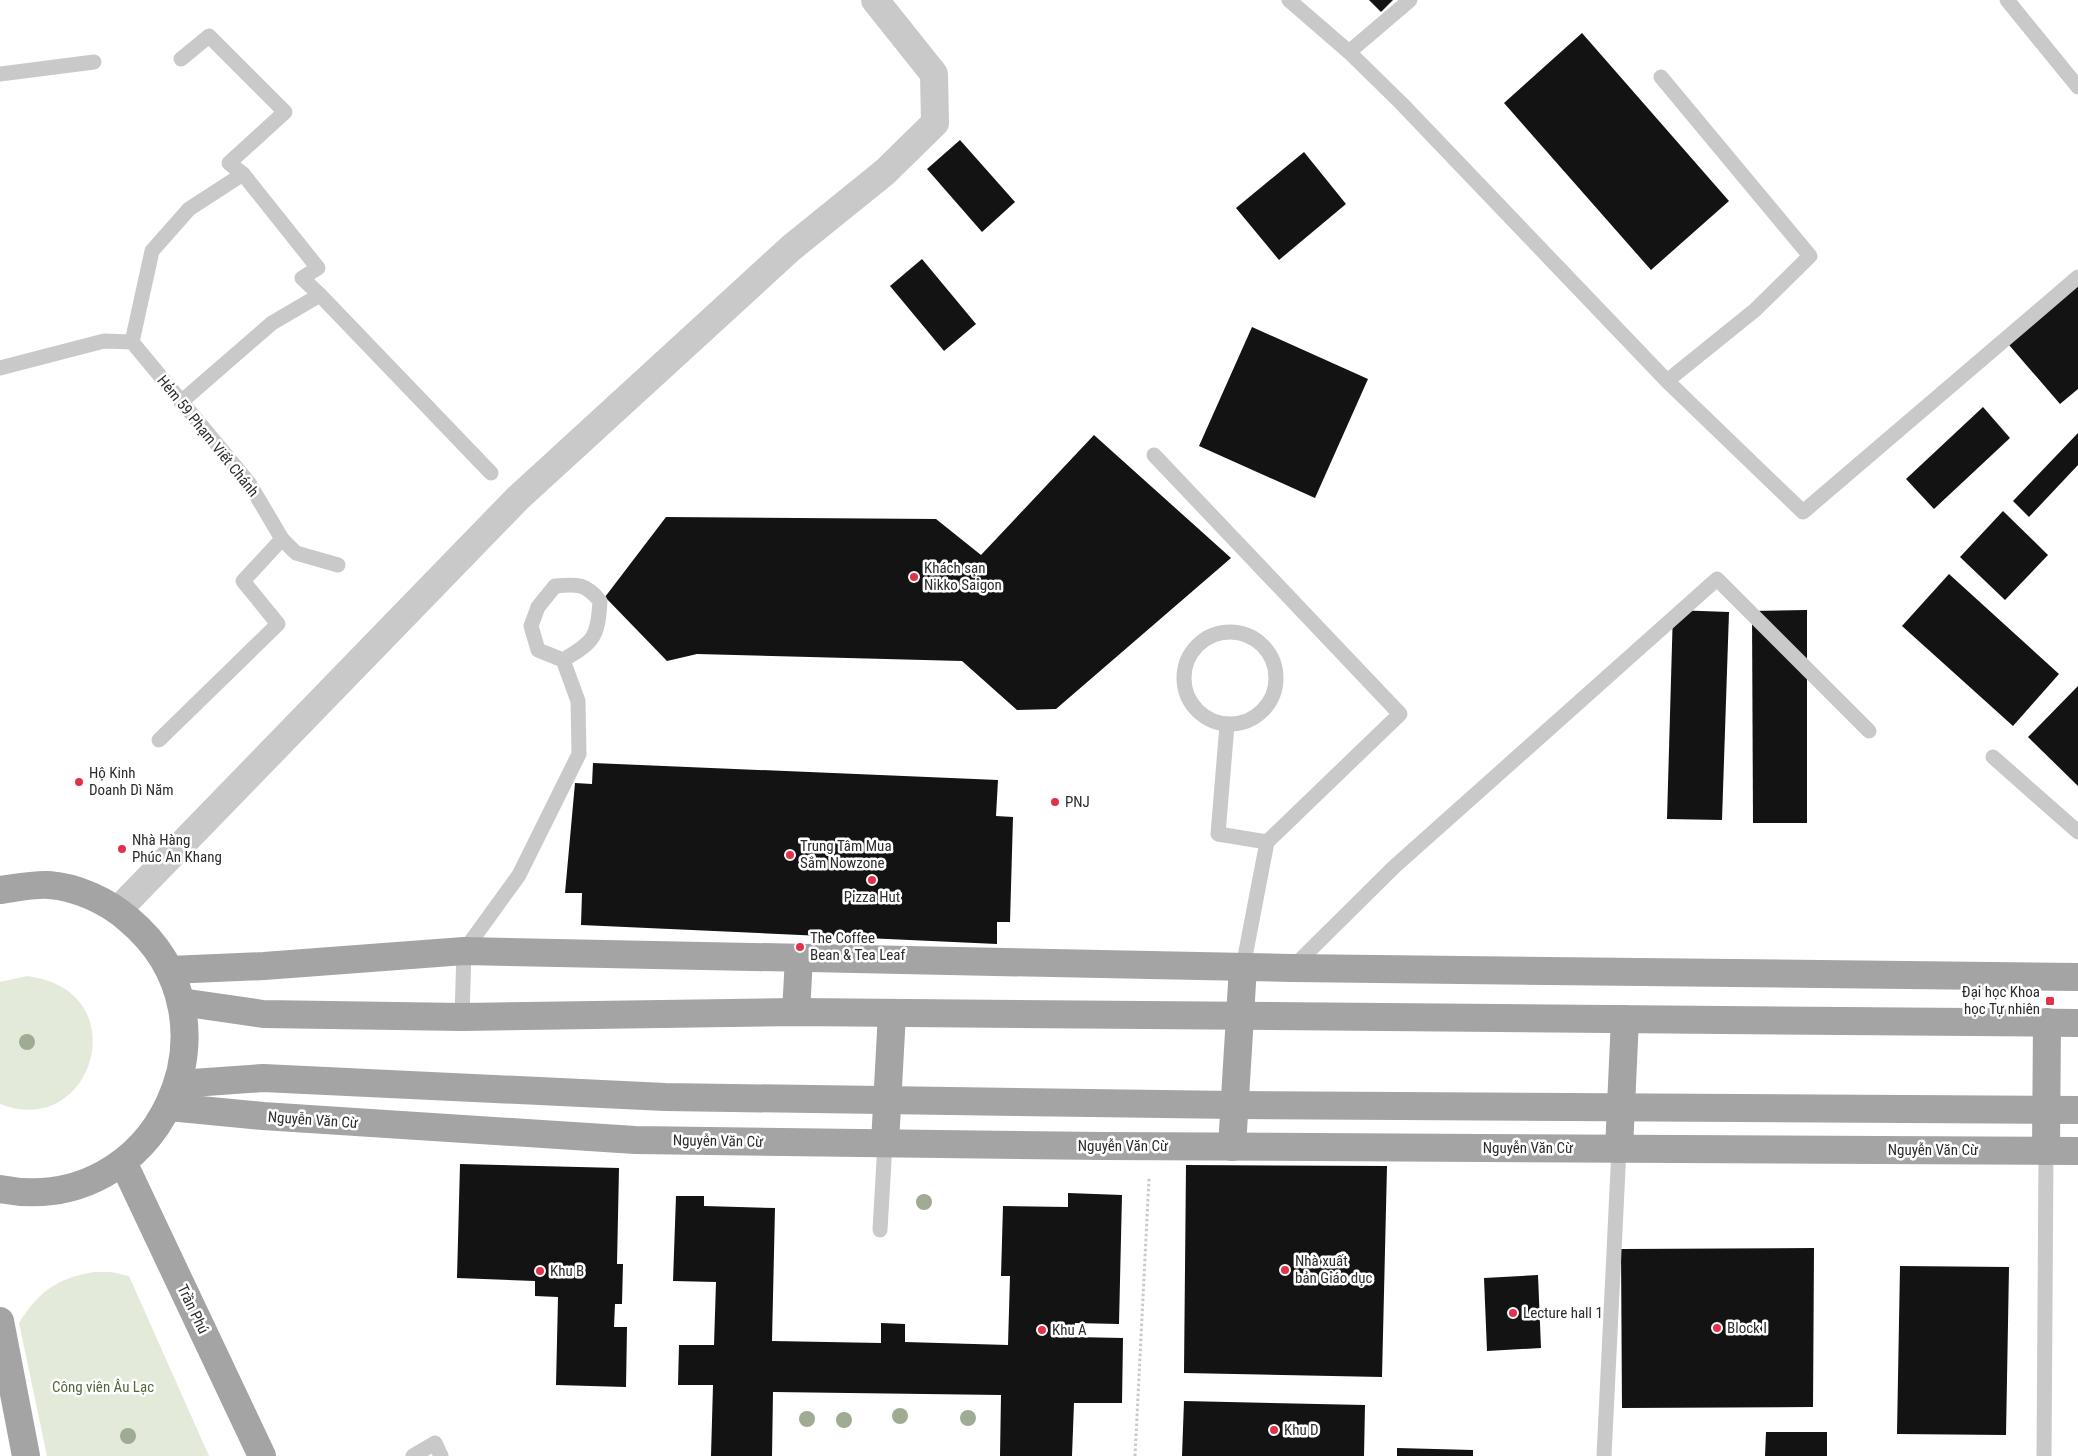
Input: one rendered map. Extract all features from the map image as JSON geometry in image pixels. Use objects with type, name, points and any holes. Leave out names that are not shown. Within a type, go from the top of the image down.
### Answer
[{"type":"main road","points":[[0,890],[48,885],[84,893],[118,910],[138,927],[155,947],[170,970],[182,1002],[185,1037],[183,1061],[173,1096],[156,1128],[141,1146],[123,1162],[98,1177],[70,1187],[41,1192],[0,1189]]},
{"type":"main road","points":[[170,970],[264,966],[464,951],[1292,968],[2078,977]]},
{"type":"main road","points":[[796,1012],[799,958]]},
{"type":"main road","points":[[1232,1147],[1243,967]]},
{"type":"main road","points":[[182,1002],[263,1014],[462,1017],[796,1012],[2078,1022]]},
{"type":"main road","points":[[885,1143],[892,1013]]},
{"type":"main road","points":[[1619,1148],[1625,1019]]},
{"type":"main road","points":[[2046,1151],[2047,1022]]},
{"type":"main road","points":[[173,1096],[263,1078],[665,1097],[888,1101],[2078,1110]]},
{"type":"main road","name":"Nguyễn Văn Cừ","points":[[173,1096],[263,1116],[634,1140],[1232,1147],[2078,1150]]},
{"type":"main road","name":"Trần Phú","points":[[123,1162],[262,1456]]},
{"type":"main road","points":[[0,1321],[26,1456]]},
{"type":"street","points":[[118,910],[518,498],[791,248],[885,172],[934,123],[934,74],[874,0]]},
{"type":"lane","points":[[1288,0],[1349,52],[1402,104],[1667,381],[1803,512],[2078,277]]},
{"type":"lane","points":[[1349,52],[1410,0]]},
{"type":"lane","points":[[2007,0],[2078,87]]},
{"type":"lane","points":[[181,59],[209,36],[285,112],[229,163],[243,174],[318,268],[302,278],[491,473]]},
{"type":"lane","points":[[0,74],[94,62]]},
{"type":"lane","points":[[1661,77],[1810,256],[1755,310],[1667,381]]},
{"type":"lane","points":[[0,368],[104,341],[132,342],[152,251],[189,209],[243,174]]},
{"type":"lane","points":[[181,402],[272,323],[320,295]]},
{"type":"lane","name":"Hẻm 59 Phạm Viết Chánh","points":[[132,342],[249,483],[282,539]]},
{"type":"lane","points":[[1154,455],[1400,714],[1267,842],[1243,967]]},
{"type":"lane","points":[[159,740],[278,624],[243,582],[282,539],[296,553],[338,565]]},
{"type":"lane","points":[[1292,968],[1394,867],[1717,579],[1869,731]]},
{"type":"lane","points":[[462,1017],[464,951],[519,875],[579,754],[578,701],[563,660],[538,650],[530,626],[538,607],[555,586],[577,584],[591,589],[600,601],[599,626],[586,647],[563,660]]},
{"type":"lane","points":[[1232,632],[1248,636],[1261,644],[1271,657],[1275,672],[1274,688],[1268,703],[1257,715],[1243,722],[1227,724],[1211,721],[1198,712],[1189,699],[1184,684],[1185,668],[1191,653],[1202,641],[1216,634],[1232,632]]},
{"type":"lane","points":[[1227,724],[1218,834],[1267,842]]},
{"type":"lane","points":[[1993,757],[2078,832]]},
{"type":"lane","points":[[880,1230],[885,1143]]},
{"type":"lane","points":[[1604,1456],[1619,1148]]},
{"type":"lane","points":[[2044,1456],[2046,1151]]},
{"type":"lane","points":[[413,1456],[435,1443],[441,1456]]},
{"type":"path","points":[[1135,1456],[1150,1146]]},
{"type":"green space","points":[[27,976],[62,987],[83,1007],[92,1032],[90,1059],[79,1083],[59,1102],[32,1110],[0,1104],[0,982]]},
{"type":"green space","name":"Công viên Âu Lạc","points":[[94,1272],[111,1272],[129,1276],[209,1456],[47,1456],[19,1323],[41,1295],[50,1288],[69,1278]]},
{"type":"building","points":[[1369,0],[1393,0],[1381,12]]},
{"type":"building","points":[[1582,33],[1729,201],[1651,270],[1504,103]]},
{"type":"building","points":[[960,140],[1015,202],[982,232],[927,169]]},
{"type":"building","points":[[1304,152],[1346,204],[1279,260],[1236,208]]},
{"type":"building","points":[[922,259],[976,324],[944,351],[890,286]]},
{"type":"building","points":[[2078,272],[2078,389],[2060,404],[2003,338]]},
{"type":"building","points":[[1252,327],[1368,379],[1315,498],[1199,446]]},
{"type":"building","points":[[1983,407],[2010,438],[1934,509],[1906,479]]},
{"type":"building","points":[[2078,433],[2078,465],[2029,517],[2013,501]]},
{"type":"building","name":"Khách sạn Nikko Saigon","points":[[1094,435],[1231,558],[1056,709],[1017,710],[962,661],[697,654],[667,661],[605,597],[666,517],[936,519],[981,555]]},
{"type":"building","points":[[2003,511],[2048,555],[2005,600],[1960,557]]},
{"type":"building","points":[[1949,574],[2059,674],[2013,726],[1902,626]]},
{"type":"building","points":[[1673,610],[1729,612],[1722,820],[1667,819]]},
{"type":"building","points":[[1807,610],[1807,823],[1753,823],[1752,611]]},
{"type":"building","points":[[2078,686],[2078,786],[2028,737]]},
{"type":"building","name":"Trung Tâm Mua Sắm Nowzone","points":[[593,763],[998,780],[996,816],[1013,817],[1010,922],[997,922],[997,944],[581,925],[582,893],[565,893],[575,783],[592,784]]},
{"type":"building","name":"Khu B","points":[[460,1164],[619,1168],[617,1264],[623,1264],[622,1304],[615,1304],[614,1327],[627,1327],[626,1387],[556,1385],[558,1297],[535,1296],[535,1281],[457,1278]]},
{"type":"building","name":"Nhà xuất bản Giáo dục","points":[[1186,1165],[1387,1166],[1382,1377],[1184,1373]]},
{"type":"building","name":"Khu A","points":[[1068,1193],[1122,1195],[1119,1324],[1075,1323],[1074,1337],[1123,1338],[1122,1403],[1074,1403],[1072,1456],[1000,1456],[1001,1395],[773,1392],[772,1456],[711,1456],[713,1385],[678,1385],[679,1345],[714,1345],[716,1282],[673,1281],[676,1196],[704,1196],[704,1206],[775,1208],[772,1341],[881,1343],[881,1323],[905,1324],[905,1342],[1008,1345],[1010,1276],[1001,1276],[1003,1206],[1068,1207]]},
{"type":"building","name":"Block I","points":[[1814,1248],[1813,1407],[1622,1408],[1621,1249]]},
{"type":"building","points":[[1900,1266],[2009,1267],[2006,1435],[1897,1434]]},
{"type":"building","name":"Lecture hall 1","points":[[1538,1275],[1541,1348],[1487,1351],[1484,1278]]},
{"type":"building","name":"Khu D","points":[[1184,1401],[1365,1405],[1364,1456],[1182,1456]]},
{"type":"building","points":[[1766,1432],[1827,1432],[1827,1456],[1765,1456]]},
{"type":"building","points":[[1397,1448],[1473,1450],[1473,1456],[1397,1456]]},
{"type":"place","name":"Khách sạn Nikko Saigon","points":[[914,577]]},
{"type":"place","name":"Hộ Kinh Doanh Dì Năm","points":[[79,782]]},
{"type":"place","name":"PNJ","points":[[1055,802]]},
{"type":"place","name":"Nhà Hàng Phúc An Khang","points":[[122,849]]},
{"type":"place","name":"Trung Tâm Mua Sắm Nowzone","points":[[790,855]]},
{"type":"place","name":"Pizza Hut","points":[[872,880]]},
{"type":"place","name":"The Coffee Bean & Tea Leaf","points":[[800,947]]},
{"type":"place","name":"Đại học Khoa học Tự nhiên","points":[[2050,1001]]},
{"type":"place","name":"Nhà xuất bản Giáo dục","points":[[1285,1270]]},
{"type":"place","name":"Khu B","points":[[540,1271]]},
{"type":"place","name":"Lecture hall 1","points":[[1513,1313]]},
{"type":"place","name":"Block I","points":[[1717,1328]]},
{"type":"place","name":"Khu A","points":[[1042,1330]]},
{"type":"place","name":"Khu D","points":[[1274,1430]]}]
